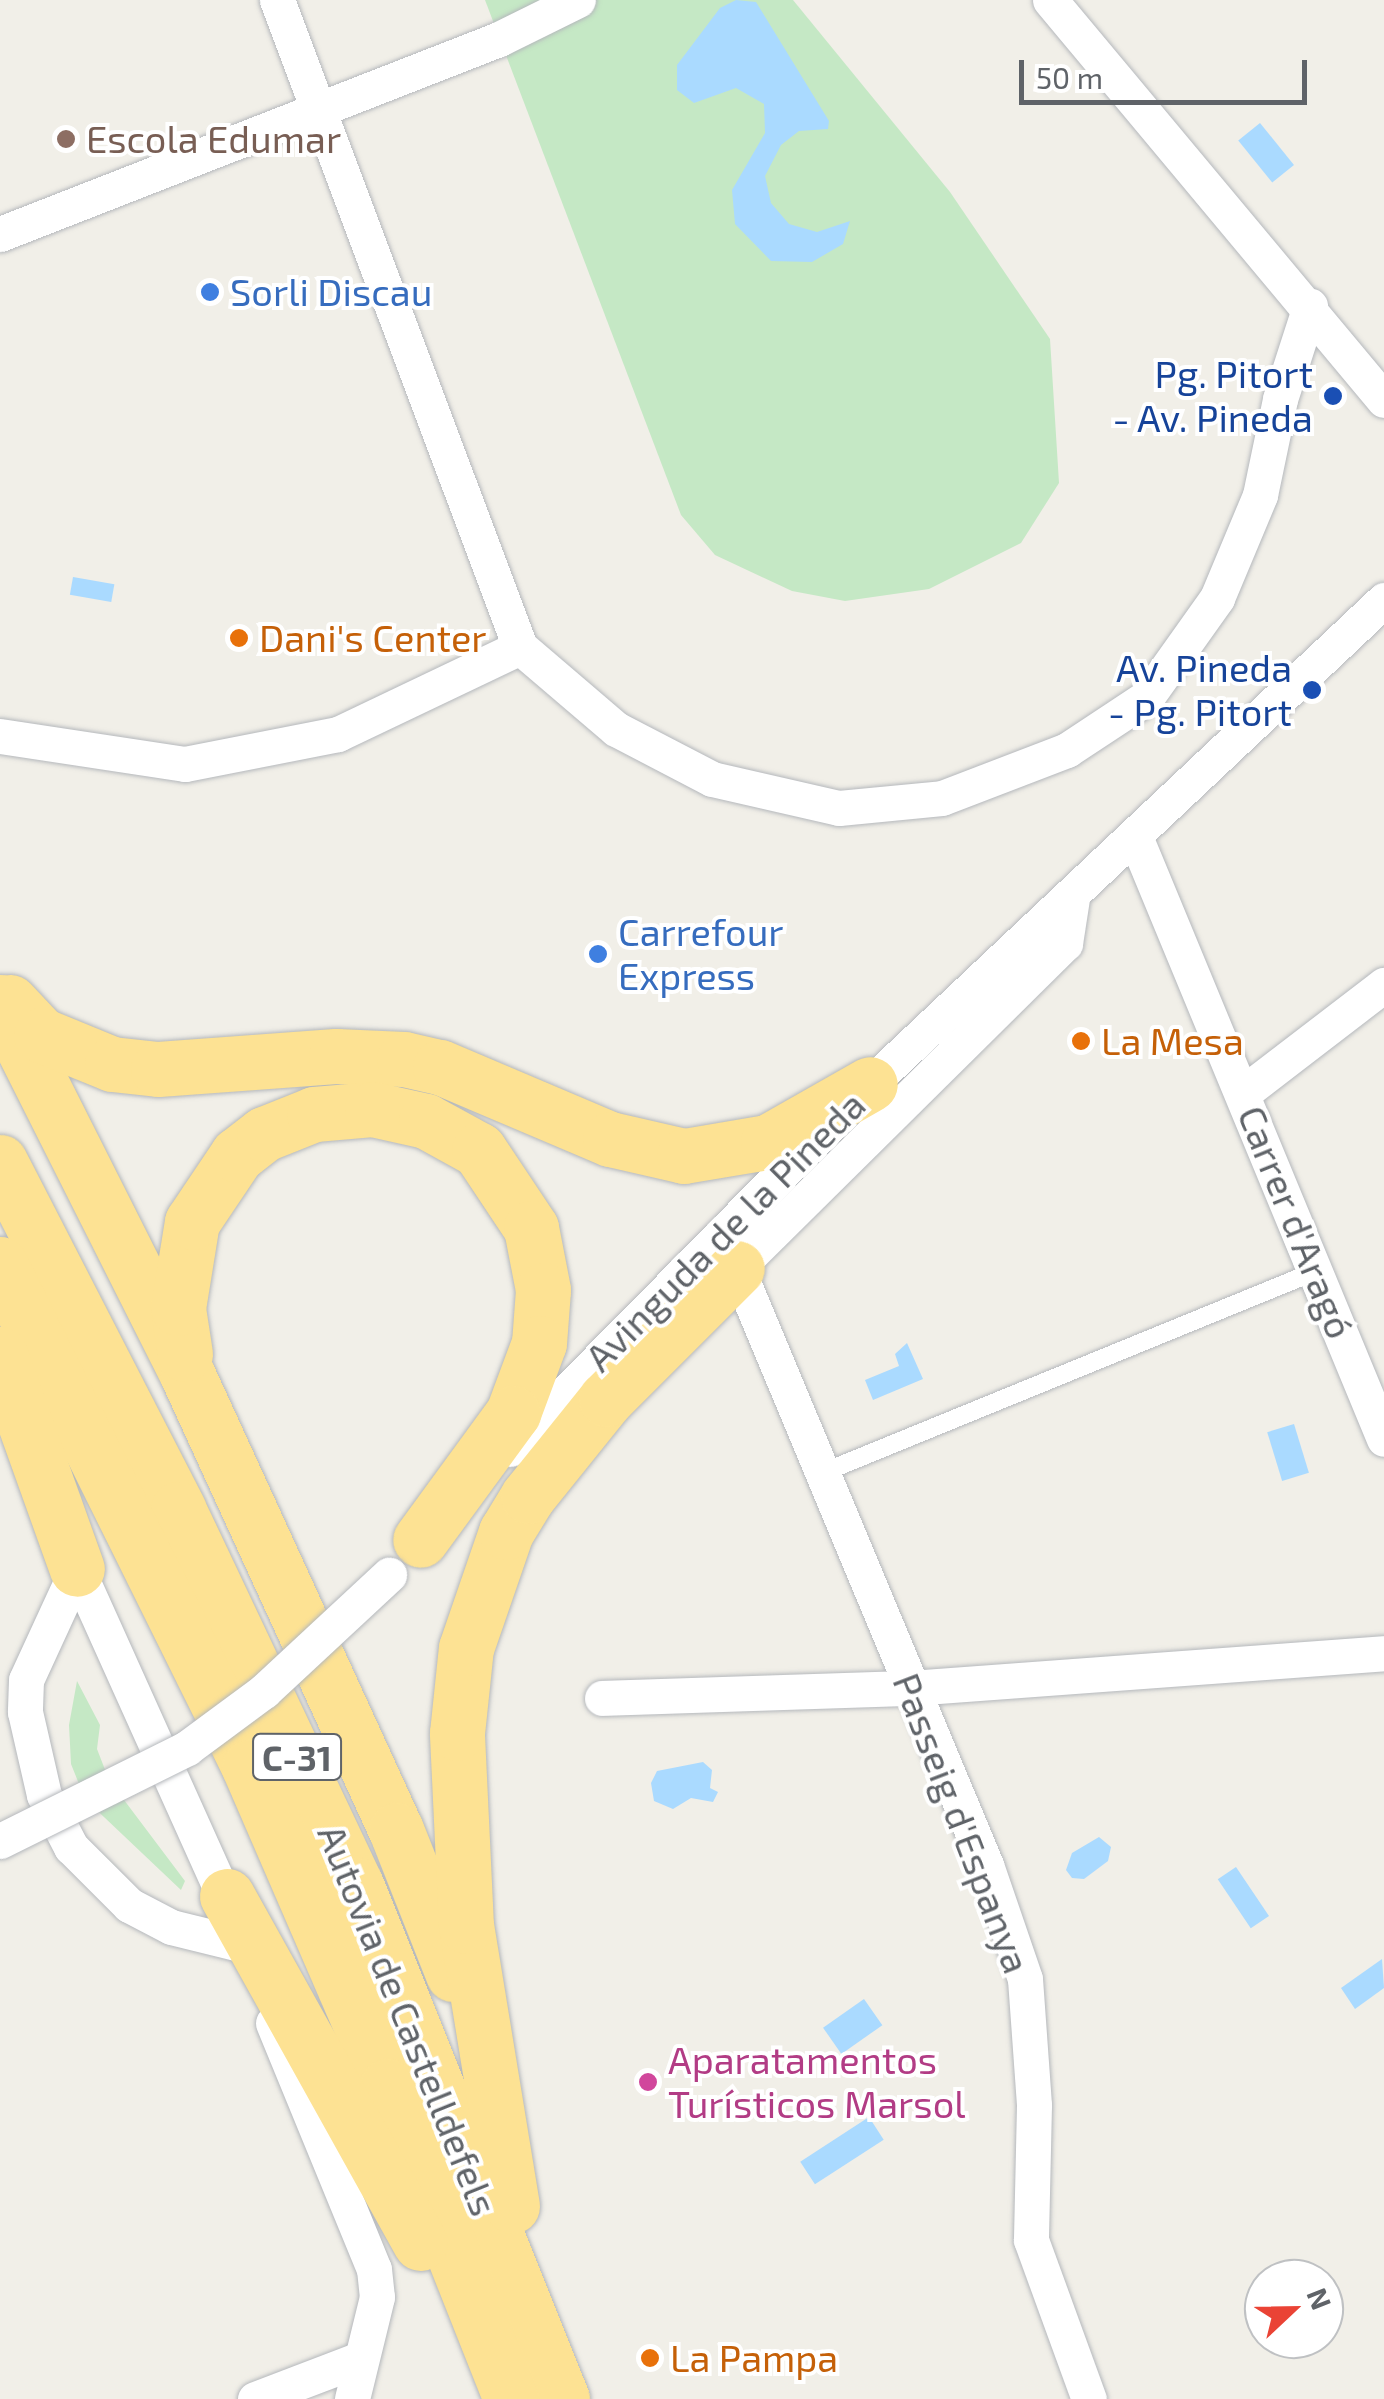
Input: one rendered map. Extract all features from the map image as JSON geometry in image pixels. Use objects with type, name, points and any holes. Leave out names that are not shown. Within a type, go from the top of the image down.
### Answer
[{"type":"highway","points":[[0,991],[41,1035],[112,1064],[158,1069],[336,1056],[404,1060],[440,1067],[610,1139],[684,1156],[768,1142],[870,1084]]},
{"type":"highway","points":[[0,1002],[188,1376],[396,1830],[440,1936],[490,2091]]},
{"type":"highway","points":[[188,1376],[178,1308],[192,1222],[237,1156],[264,1134],[314,1114],[372,1109],[426,1120],[479,1150],[531,1228],[543,1290],[540,1343],[512,1413],[405,1558]]},
{"type":"highway","name":"Autovia de Castelldefels","points":[[0,1162],[195,1542],[349,1868],[531,2385]]},
{"type":"highway","name":"Autovia de Castelldefels","points":[[0,1264],[249,1766],[531,2385]]},
{"type":"highway","points":[[531,2385],[466,1926],[457,1734],[466,1648],[506,1532],[528,1496],[606,1400],[738,1268]]},
{"type":"highway","points":[[0,1354],[77,1569]]},
{"type":"highway","points":[[240,1938],[414,2235],[531,2385]]},
{"type":"street","points":[[277,0],[520,647],[616,729],[712,779],[840,808],[942,798],[1068,750],[1146,698],[1217,598],[1260,496],[1280,399],[1310,306]]},
{"type":"street","points":[[0,234],[318,112],[578,0]]},
{"type":"street","points":[[1050,0],[1310,306],[1384,400]]},
{"type":"street","name":"Avinguda de la Pineda","points":[[0,1841],[187,1748],[264,1691],[405,1558],[870,1084],[1136,839],[1384,600]]},
{"type":"street","points":[[0,736],[185,764],[338,734],[520,647]]},
{"type":"street","name":"Carrer d'Aragó","points":[[1136,839],[1384,1439]]},
{"type":"street","name":"Avinguda de la Pineda","points":[[738,1268],[1065,943],[1072,898]]},
{"type":"street","points":[[1243,1093],[1384,985]]},
{"type":"street","name":"Passeig d'Espanya","points":[[738,1268],[912,1688],[1025,1978],[1034,2105],[1031,2240],[1089,2399]]},
{"type":"street","points":[[0,1413],[77,1569],[240,1938],[374,2269],[377,2297],[352,2399]]},
{"type":"street","points":[[77,1569],[26,1680],[30,1746],[44,1795],[71,1847],[129,1905],[171,1927],[240,1938]]},
{"type":"street","points":[[602,1698],[912,1688],[1384,1654]]},
{"type":"street","points":[[256,2399],[360,2359]]},
{"type":"lane","points":[[822,1472],[1316,1272]]},
{"type":"green space","points":[[485,0],[793,0],[950,192],[1050,339],[1059,483],[1021,543],[929,589],[845,601],[792,591],[715,555],[681,515]]},
{"type":"green space","points":[[77,1681],[100,1725],[97,1749],[109,1780],[185,1881],[181,1890],[85,1799],[71,1764],[69,1725]]},
{"type":"water","points":[[736,0],[756,2],[829,121],[828,129],[799,131],[781,145],[765,176],[771,203],[789,224],[817,232],[850,221],[843,244],[812,262],[771,261],[735,224],[732,190],[765,133],[764,104],[736,88],[694,103],[677,90],[677,65],[720,8]]},
{"type":"water","points":[[1260,123],[1294,165],[1272,183],[1238,141]]},
{"type":"water","points":[[73,577],[114,584],[111,602],[70,595]]},
{"type":"water","points":[[907,1343],[923,1379],[873,1400],[865,1380],[899,1366],[895,1354]]},
{"type":"water","points":[[1294,1424],[1309,1473],[1282,1481],[1267,1432]]},
{"type":"water","points":[[703,1762],[712,1770],[710,1788],[718,1792],[713,1802],[691,1798],[673,1809],[654,1801],[651,1783],[657,1771]]},
{"type":"water","points":[[1099,1837],[1111,1847],[1108,1861],[1084,1879],[1072,1878],[1066,1870],[1072,1853]]},
{"type":"water","points":[[1236,1867],[1269,1916],[1251,1928],[1218,1879]]},
{"type":"water","points":[[1382,1959],[1384,1988],[1355,2009],[1341,1988]]},
{"type":"water","points":[[864,1999],[882,2025],[841,2054],[823,2028]]},
{"type":"water","points":[[869,2117],[884,2140],[815,2184],[800,2162]]},
{"type":"place","name":"Escola Edumar","points":[[66,139]]},
{"type":"place","name":"Sorli Discau","points":[[210,292]]},
{"type":"place","name":"Pg. Pitort - Av. Pineda","points":[[1333,396]]},
{"type":"place","name":"Dani's Center","points":[[239,638]]},
{"type":"place","name":"Av. Pineda - Pg. Pitort","points":[[1312,690]]},
{"type":"place","name":"Carrefour Express","points":[[598,954]]},
{"type":"place","name":"La Mesa","points":[[1081,1041]]},
{"type":"place","name":"Aparatamentos Turísticos Marsol","points":[[648,2082]]},
{"type":"place","name":"La Pampa","points":[[650,2358]]}]
